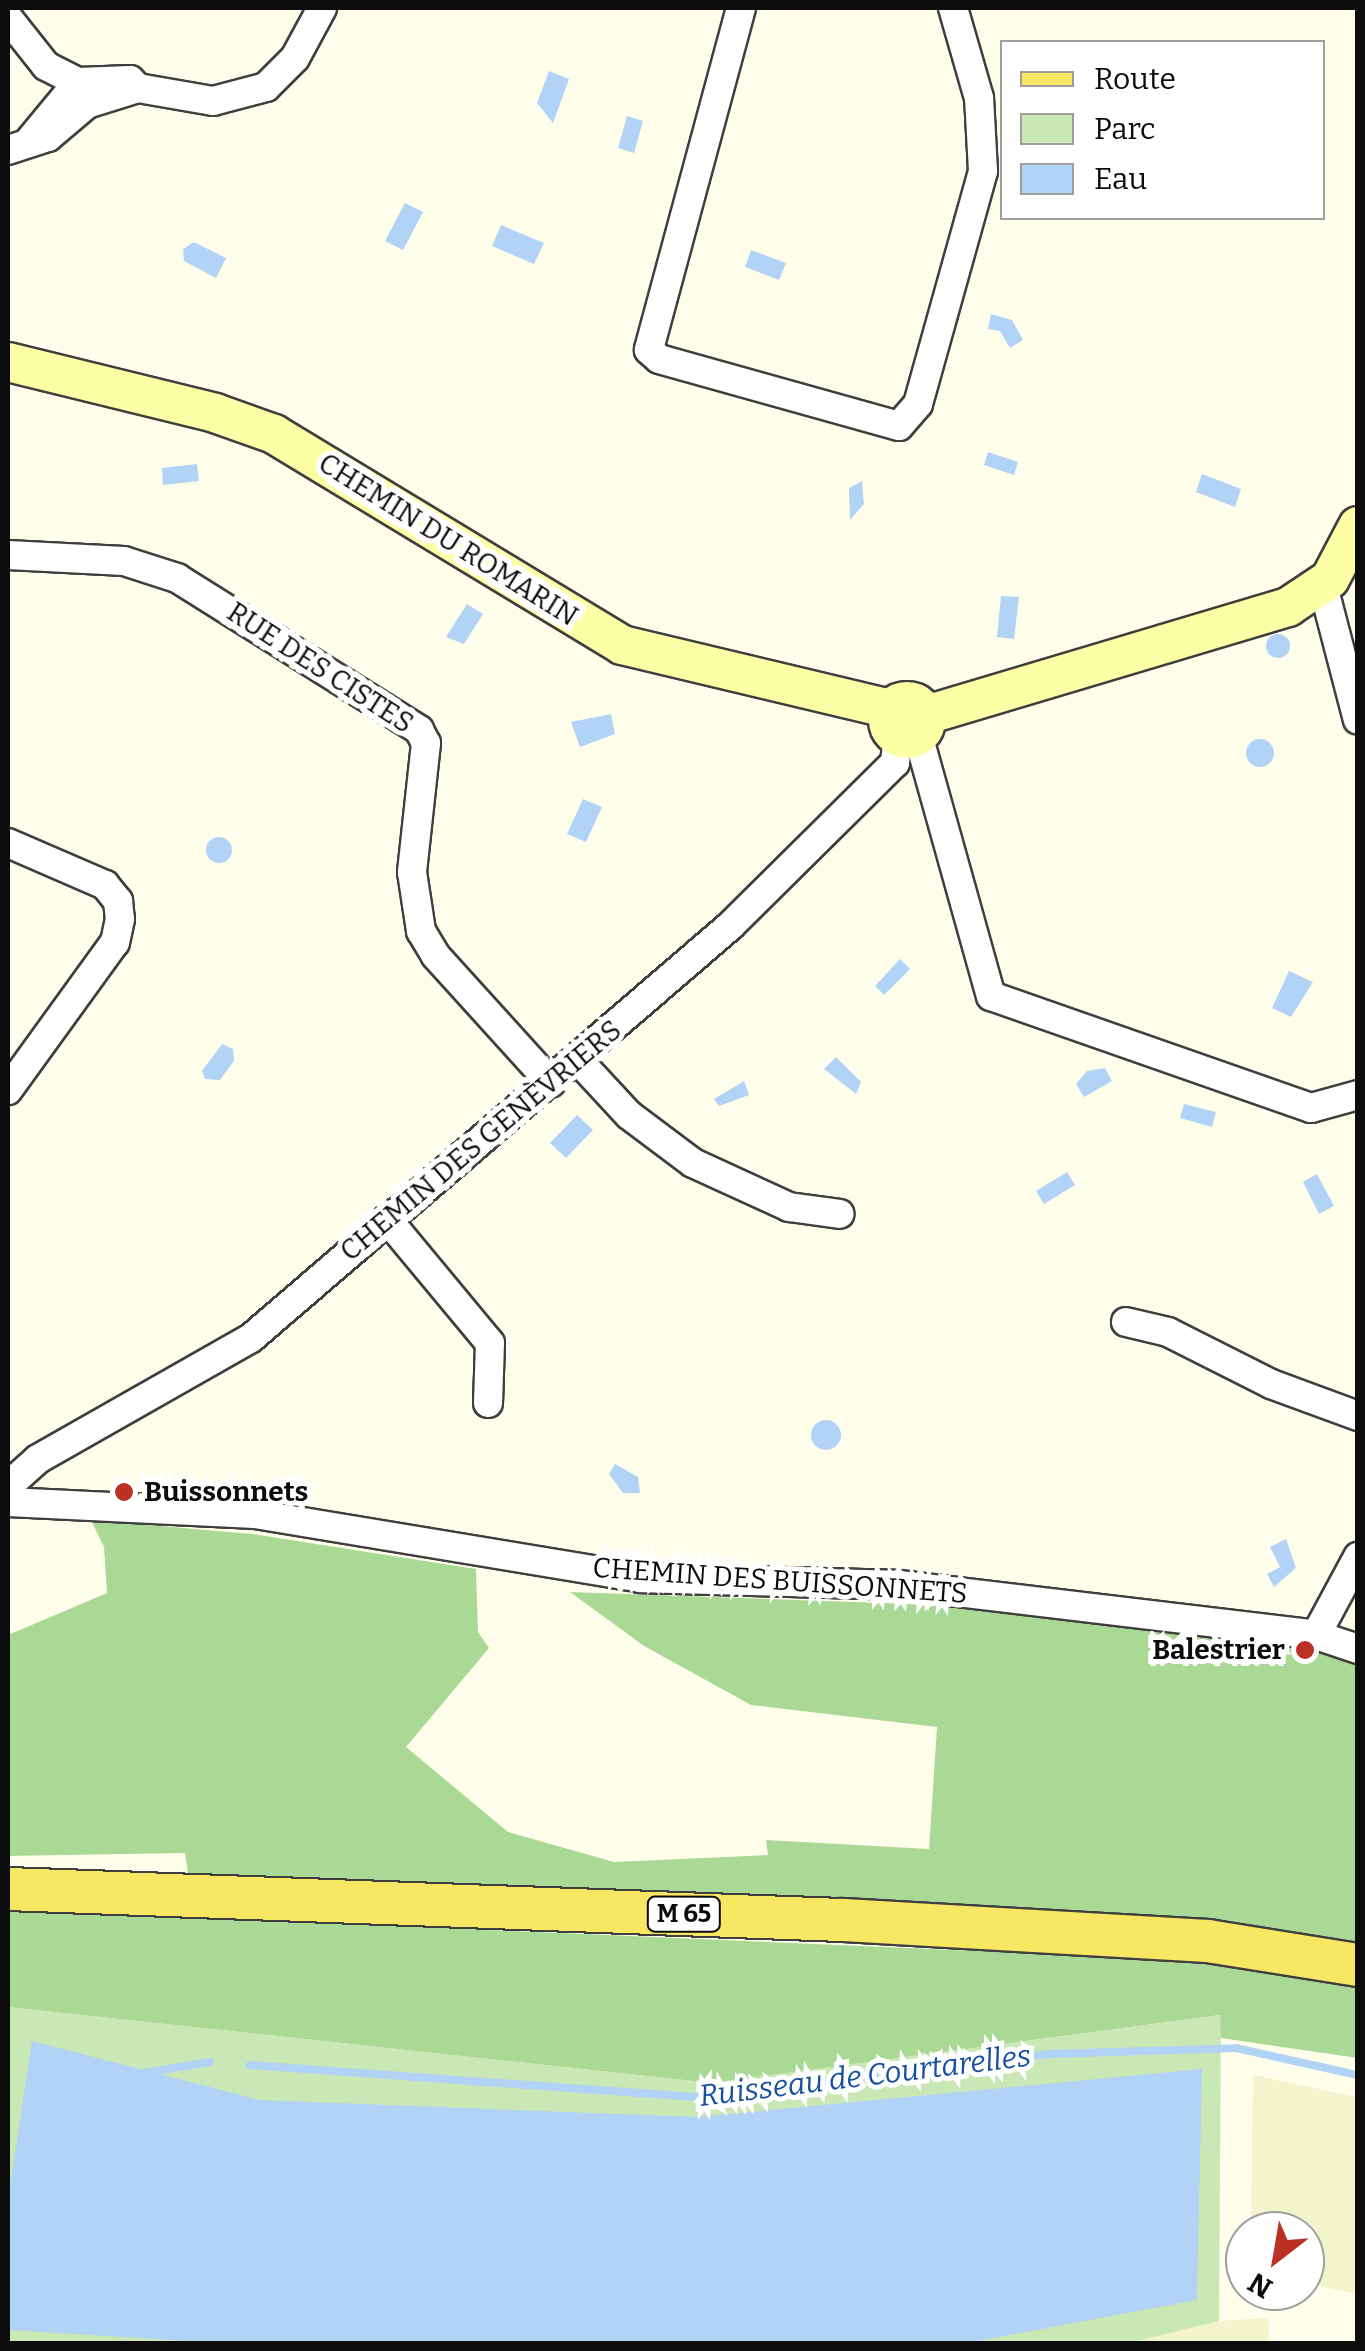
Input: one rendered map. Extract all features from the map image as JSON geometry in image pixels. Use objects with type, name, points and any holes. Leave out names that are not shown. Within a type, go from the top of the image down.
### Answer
[{"type":"main road","name":"M 65","points":[[8,1888],[920,1924],[1208,1941],[1358,1965]]},
{"type":"street","points":[[19,145],[71,98],[104,77],[130,80],[138,88],[213,100],[266,87],[295,58],[322,8]]},
{"type":"street","points":[[741,8],[648,350],[659,359],[898,426],[918,404],[983,171],[979,98],[953,8]]},
{"type":"street","points":[[8,18],[71,98]]},
{"type":"street","name":"CHEMIN DU ROMARIN","points":[[8,362],[215,412],[274,434],[622,646],[906,732],[1288,606],[1323,586]]},
{"type":"street","points":[[1358,526],[1323,586],[1358,720]]},
{"type":"street","name":"RUE DES CISTES","points":[[8,554],[124,561],[178,578],[419,730],[426,742],[412,872],[421,931],[436,956],[551,1083]]},
{"type":"street","points":[[906,732],[932,783],[991,996],[1311,1108],[1358,1094]]},
{"type":"street","name":"CHEMIN DES GENÈVRIERS","points":[[8,1486],[38,1459],[251,1338],[730,926],[906,732]]},
{"type":"street","points":[[8,843],[105,885],[118,902],[120,918],[115,942],[8,1090]]},
{"type":"street","points":[[578,1060],[629,1115],[693,1163],[789,1207],[840,1214]]},
{"type":"street","points":[[387,1219],[490,1343],[488,1403]]},
{"type":"street","points":[[1126,1322],[1168,1332],[1271,1384],[1358,1416]]},
{"type":"street","name":"CHEMIN DES BUISSONNETS","points":[[8,1502],[256,1514],[640,1578],[898,1584],[1316,1635],[1358,1649]]},
{"type":"street","points":[[1316,1635],[1358,1556]]},
{"type":"green space","points":[[91,1520],[252,1534],[476,1569],[478,1632],[489,1648],[406,1747],[508,1832],[614,1862],[768,1855],[766,1840],[929,1849],[937,1727],[751,1705],[644,1646],[570,1592],[939,1605],[1324,1650],[1357,1661],[1357,1947],[189,1880],[185,1853],[8,1856],[8,1635],[107,1593],[104,1547]]},
{"type":"green space","points":[[8,1909],[1208,1961],[1357,1985],[1358,2058],[1221,2038],[1220,2015],[712,2083],[8,2007]]},
{"type":"green space","points":[[8,2007],[712,2083],[1221,2015],[1219,2321],[1125,2344],[8,2344]]},
{"type":"green space","points":[[1253,2075],[1357,2097],[1357,2294],[1325,2287],[1325,2211],[1251,2211]]},
{"type":"green space","points":[[1269,2318],[1268,2343],[1106,2344],[1184,2323]]},
{"type":"water","points":[[549,71],[569,79],[553,123],[537,103]]},
{"type":"water","points":[[627,116],[643,121],[634,153],[618,148]]},
{"type":"water","points":[[405,203],[423,212],[403,250],[385,241]]},
{"type":"water","points":[[501,225],[544,243],[534,264],[492,246]]},
{"type":"water","points":[[194,242],[226,258],[216,278],[184,261],[183,249]]},
{"type":"water","points":[[751,250],[786,263],[779,280],[745,267]]},
{"type":"water","points":[[991,314],[1012,320],[1023,340],[1010,348],[1000,331],[988,329]]},
{"type":"water","points":[[988,452],[1018,462],[1014,475],[984,465]]},
{"type":"water","points":[[197,464],[199,481],[163,485],[162,468]]},
{"type":"water","points":[[1202,474],[1241,489],[1235,507],[1196,492]]},
{"type":"water","points":[[862,481],[864,504],[850,520],[849,488]]},
{"type":"water","points":[[1001,596],[1019,597],[1014,639],[997,637]]},
{"type":"water","points":[[467,604],[483,614],[464,644],[446,637]]},
{"type":"water","points":[[1278,634],[1287,637],[1287,655],[1278,658],[1269,655],[1266,646],[1269,637]]},
{"type":"water","points":[[611,714],[615,734],[580,747],[571,722]]},
{"type":"water","points":[[1260,739],[1270,743],[1274,753],[1270,763],[1260,767],[1250,763],[1246,753],[1250,743]]},
{"type":"water","points":[[583,799],[602,807],[586,842],[567,834]]},
{"type":"water","points":[[219,837],[228,841],[232,850],[228,859],[219,863],[210,859],[206,850],[210,841]]},
{"type":"water","points":[[900,959],[910,969],[884,995],[875,986]]},
{"type":"water","points":[[1289,971],[1313,982],[1291,1017],[1272,1008]]},
{"type":"water","points":[[222,1044],[233,1049],[234,1061],[220,1080],[205,1079],[202,1071]]},
{"type":"water","points":[[836,1057],[861,1082],[856,1094],[824,1069]]},
{"type":"water","points":[[1105,1068],[1112,1081],[1084,1097],[1076,1084],[1087,1071]]},
{"type":"water","points":[[744,1081],[749,1095],[719,1106],[714,1099]]},
{"type":"water","points":[[1184,1104],[1216,1112],[1212,1127],[1180,1118]]},
{"type":"water","points":[[577,1115],[593,1130],[566,1158],[550,1143]]},
{"type":"water","points":[[1067,1172],[1075,1185],[1044,1204],[1036,1191]]},
{"type":"water","points":[[1317,1174],[1334,1206],[1319,1214],[1303,1182]]},
{"type":"water","points":[[826,1420],[837,1424],[841,1435],[837,1446],[826,1450],[815,1446],[811,1435],[815,1424]]},
{"type":"water","points":[[615,1464],[638,1477],[640,1493],[623,1493],[609,1474]]},
{"type":"water","points":[[1286,1539],[1296,1568],[1274,1587],[1267,1574],[1280,1567],[1270,1547]]},
{"type":"water","points":[[32,2041],[260,2100],[697,2117],[1202,2069],[1197,2300],[961,2344],[239,2344],[8,2330],[8,2199]]},
{"type":"waterway","name":"Ruisseau de Courtarelles","points":[[250,2065],[693,2097],[1049,2054],[1236,2048],[1358,2075]]},
{"type":"waterway","name":"Ruisseau de Courtarelles","points":[[144,2073],[210,2062]]},
{"type":"place","name":"Buissonnets","points":[[124,1492]]},
{"type":"place","name":"Balestrier","points":[[1305,1650]]}]
